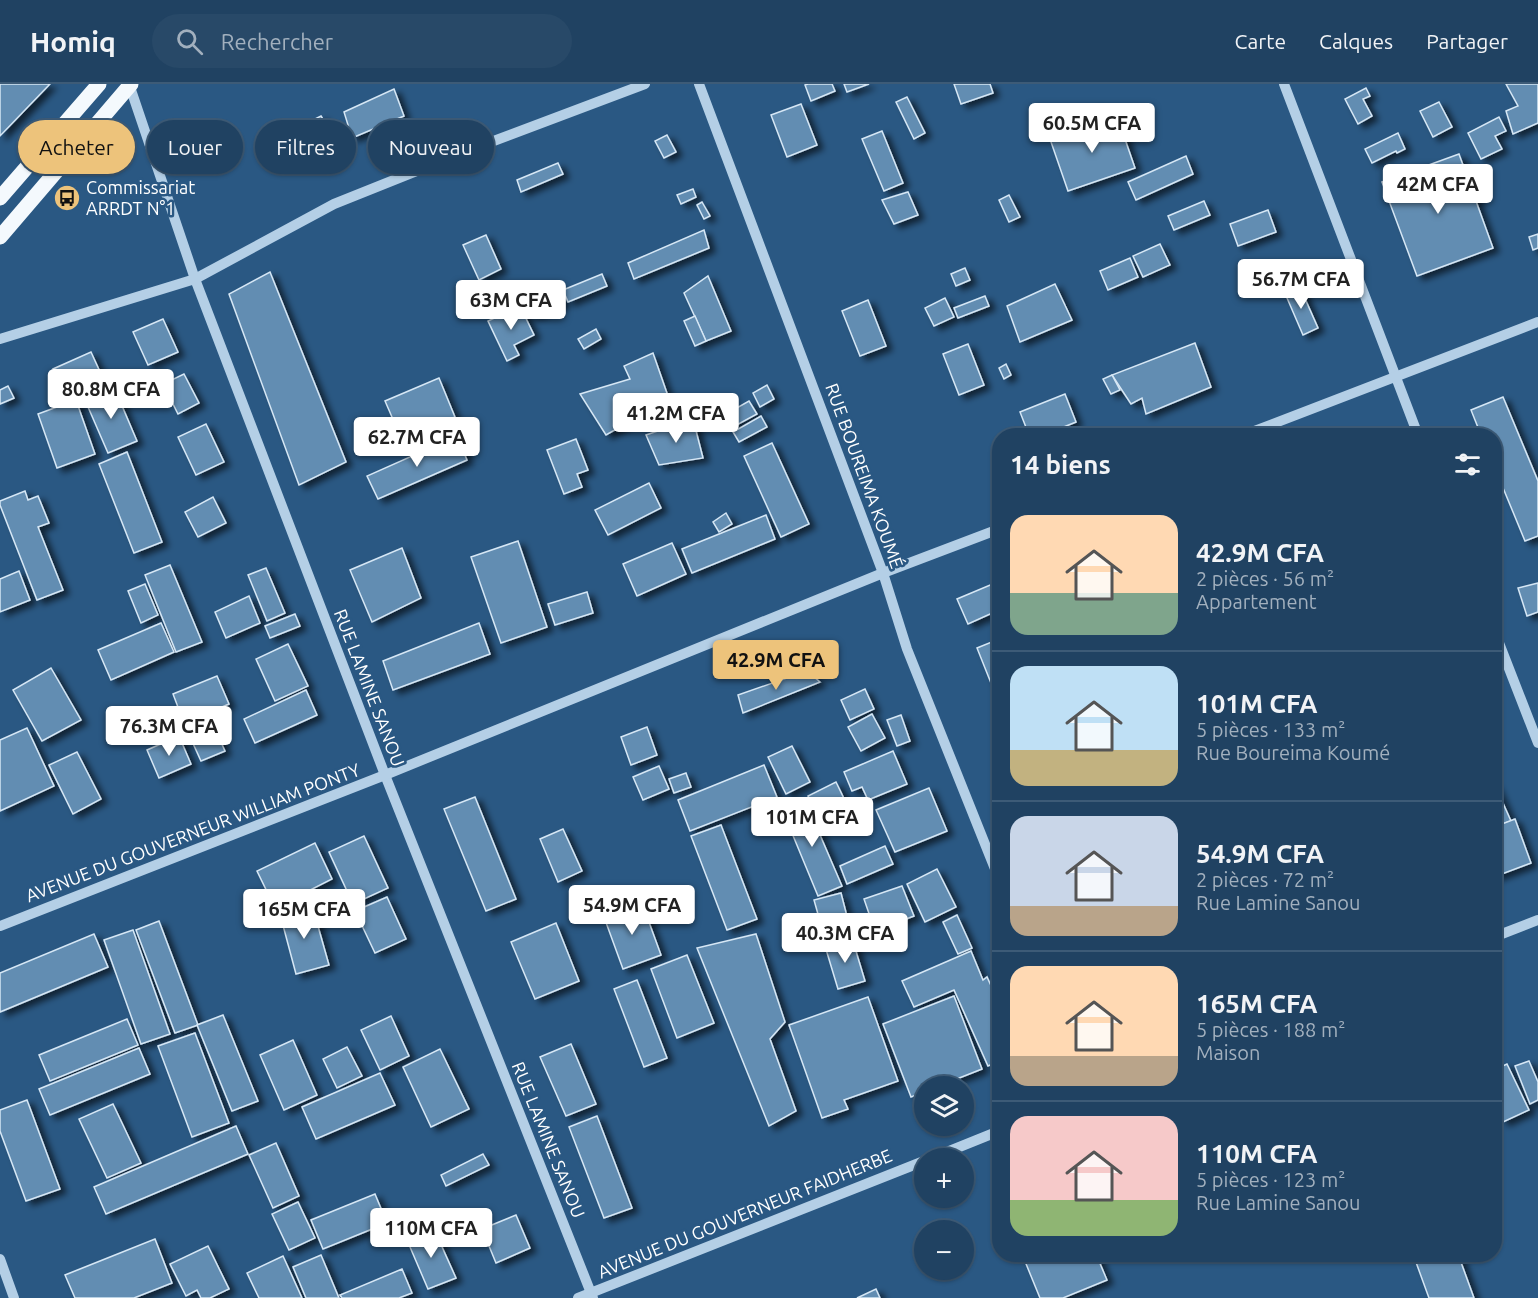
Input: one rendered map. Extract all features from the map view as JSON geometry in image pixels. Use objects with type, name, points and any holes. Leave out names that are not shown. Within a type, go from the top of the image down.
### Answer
[{"type":"main road","points":[[0,198],[99,84]]},
{"type":"main road","points":[[0,237],[130,85]]},
{"type":"street","points":[[0,339],[195,279],[334,204],[645,84]]},
{"type":"street","name":"RUE BOUREIMA KOUMÉ","points":[[699,84],[883,573],[907,649],[992,862]]},
{"type":"street","points":[[1284,84],[1415,428]]},
{"type":"street","name":"RUE LAMINE SANOU","points":[[130,85],[195,279],[385,776],[592,1295]]},
{"type":"street","points":[[1262,428],[1538,322]]},
{"type":"street","name":"AVENUE DU GOUVERNEUR WILLIAM PONTY","points":[[0,926],[385,776],[883,573],[992,532]]},
{"type":"street","points":[[1502,651],[1538,743]]},
{"type":"street","points":[[1502,934],[1538,920]]},
{"type":"street","points":[[957,1148],[992,1134]]},
{"type":"street","name":"AVENUE DU GOUVERNEUR FAIDHERBE","points":[[578,1298],[592,1295],[914,1165]]},
{"type":"street","points":[[0,1260],[14,1298]]},
{"type":"building","points":[[0,84],[50,84],[0,136]]},
{"type":"building","points":[[832,84],[835,91],[811,101],[805,85]]},
{"type":"building","points":[[844,84],[869,84],[847,92]]},
{"type":"building","points":[[954,84],[990,84],[993,93],[961,104]]},
{"type":"building","points":[[1506,84],[1538,84],[1538,123],[1513,134],[1506,111],[1518,106]]},
{"type":"building","points":[[1366,88],[1370,96],[1363,99],[1372,116],[1358,124],[1345,99]]},
{"type":"building","points":[[394,89],[404,116],[395,120],[368,120],[368,131],[356,136],[356,120],[346,120],[344,112]]},
{"type":"building","points":[[907,97],[925,133],[914,139],[896,102]]},
{"type":"building","points":[[1439,102],[1452,127],[1433,137],[1420,111]]},
{"type":"building","points":[[801,104],[817,145],[787,157],[771,115]]},
{"type":"building","points":[[1096,104],[1100,113],[1051,136],[1047,127]]},
{"type":"building","points":[[1117,116],[1135,168],[1068,191],[1050,139]]},
{"type":"building","points":[[1499,117],[1506,131],[1495,136],[1502,149],[1481,159],[1468,133]]},
{"type":"building","points":[[882,131],[903,183],[884,191],[862,139]]},
{"type":"building","points":[[1398,133],[1405,149],[1372,163],[1365,149]]},
{"type":"building","points":[[667,135],[676,152],[664,158],[655,141]]},
{"type":"building","points":[[1459,154],[1493,248],[1417,276],[1382,182]]},
{"type":"building","points":[[1186,156],[1193,174],[1136,200],[1128,182]]},
{"type":"building","points":[[558,163],[563,174],[521,192],[517,180]]},
{"type":"building","points":[[693,189],[696,197],[681,204],[677,195]]},
{"type":"building","points":[[908,192],[918,215],[894,224],[882,200]]},
{"type":"building","points":[[1009,195],[1020,217],[1009,222],[999,200]]},
{"type":"building","points":[[1204,201],[1210,215],[1174,230],[1168,216]]},
{"type":"building","points":[[702,202],[710,216],[704,219],[697,205]]},
{"type":"building","points":[[1268,210],[1276,232],[1238,246],[1230,224]]},
{"type":"building","points":[[704,230],[709,248],[634,279],[628,263]]},
{"type":"building","points":[[1538,234],[1538,248],[1533,250],[1529,237]]},
{"type":"building","points":[[486,235],[501,269],[479,280],[463,245]]},
{"type":"building","points":[[1160,244],[1170,265],[1143,277],[1133,256]]},
{"type":"building","points":[[1130,258],[1138,277],[1108,290],[1100,271]]},
{"type":"building","points":[[965,268],[970,280],[956,286],[951,274]]},
{"type":"building","points":[[270,272],[346,462],[299,485],[229,294]]},
{"type":"building","points":[[602,274],[607,286],[568,302],[563,290]]},
{"type":"building","points":[[708,276],[731,331],[706,341],[684,293]]},
{"type":"building","points":[[1055,284],[1072,320],[1020,342],[1007,306]]},
{"type":"building","points":[[1299,285],[1318,328],[1303,335],[1284,291]]},
{"type":"building","points":[[559,293],[563,303],[533,315],[529,305]]},
{"type":"building","points":[[985,296],[989,306],[958,318],[954,308]]},
{"type":"building","points":[[945,298],[954,317],[934,326],[925,308]]},
{"type":"building","points":[[868,300],[886,346],[860,356],[842,311]]},
{"type":"building","points":[[520,306],[534,335],[514,345],[519,355],[507,361],[488,321]]},
{"type":"building","points":[[695,316],[706,341],[695,346],[684,321]]},
{"type":"building","points":[[163,319],[178,352],[148,365],[133,332]]},
{"type":"building","points":[[596,329],[601,339],[584,349],[578,339]]},
{"type":"building","points":[[1195,343],[1211,387],[1146,414],[1142,398],[1131,404],[1112,375]]},
{"type":"building","points":[[968,344],[984,385],[959,395],[943,354]]},
{"type":"building","points":[[91,352],[106,385],[78,397],[71,382],[61,387],[53,369]]},
{"type":"building","points":[[653,353],[669,399],[606,435],[580,394],[630,379],[624,366]]},
{"type":"building","points":[[1006,364],[1011,375],[1004,379],[999,368]]},
{"type":"building","points":[[184,374],[199,403],[178,414],[163,384]]},
{"type":"building","points":[[1112,375],[1120,390],[1111,394],[1103,379]]},
{"type":"building","points":[[439,378],[455,417],[402,440],[385,401]]},
{"type":"building","points":[[767,385],[774,399],[760,407],[753,393]]},
{"type":"building","points":[[8,386],[14,398],[0,404],[0,390]]},
{"type":"building","points":[[114,387],[137,441],[108,453],[85,400]]},
{"type":"building","points":[[1065,394],[1076,422],[1061,428],[1026,428],[1020,412]]},
{"type":"building","points":[[1503,397],[1538,481],[1538,536],[1525,541],[1502,485],[1502,428],[1478,428],[1471,410]]},
{"type":"building","points":[[76,400],[95,454],[57,468],[38,414]]},
{"type":"building","points":[[749,401],[757,414],[733,427],[726,414]]},
{"type":"building","points":[[761,416],[767,427],[739,442],[733,432]]},
{"type":"building","points":[[693,419],[703,458],[659,465],[646,435]]},
{"type":"building","points":[[206,424],[224,462],[196,475],[178,437]]},
{"type":"building","points":[[457,436],[467,460],[378,499],[367,476]]},
{"type":"building","points":[[576,439],[588,470],[577,474],[582,487],[564,494],[547,450]]},
{"type":"building","points":[[772,443],[809,524],[781,537],[744,456]]},
{"type":"building","points":[[127,452],[162,542],[134,553],[99,464]]},
{"type":"building","points":[[649,483],[661,508],[608,535],[595,510]]},
{"type":"building","points":[[25,491],[28,500],[38,496],[49,523],[38,527],[63,590],[37,600],[0,505],[0,501]]},
{"type":"building","points":[[213,497],[226,523],[198,537],[185,512]]},
{"type":"building","points":[[726,513],[732,524],[719,532],[713,522]]},
{"type":"building","points":[[766,515],[775,539],[692,573],[682,549]]},
{"type":"building","points":[[518,541],[547,627],[501,643],[471,557]]},
{"type":"building","points":[[672,543],[686,574],[637,596],[623,564]]},
{"type":"building","points":[[402,548],[421,598],[372,622],[350,570]]},
{"type":"building","points":[[170,565],[202,642],[176,652],[145,575]]},
{"type":"building","points":[[266,568],[285,613],[267,621],[248,575]]},
{"type":"building","points":[[19,571],[30,600],[0,612],[0,579]]},
{"type":"building","points":[[1538,583],[1538,612],[1527,616],[1518,588]]},
{"type":"building","points":[[145,584],[158,615],[141,623],[128,591]]},
{"type":"building","points":[[992,584],[992,613],[968,624],[957,599]]},
{"type":"building","points":[[587,592],[593,613],[555,625],[548,604]]},
{"type":"building","points":[[249,596],[260,623],[226,638],[215,612]]},
{"type":"building","points":[[295,614],[300,626],[270,638],[265,626]]},
{"type":"building","points":[[161,623],[174,652],[111,680],[98,650]]},
{"type":"building","points":[[479,623],[490,654],[393,690],[383,661]]},
{"type":"building","points":[[992,642],[992,683],[991,683],[977,648]]},
{"type":"building","points":[[288,644],[308,686],[275,701],[256,659]]},
{"type":"building","points":[[51,668],[81,720],[42,741],[13,690]]},
{"type":"building","points":[[807,671],[820,682],[743,713],[738,695]]},
{"type":"building","points":[[217,676],[229,704],[184,723],[173,694]]},
{"type":"building","points":[[865,689],[874,709],[850,720],[841,700]]},
{"type":"building","points":[[306,690],[317,715],[255,743],[244,719]]},
{"type":"building","points":[[872,714],[885,738],[861,751],[848,727]]},
{"type":"building","points":[[901,715],[910,741],[897,746],[887,720]]},
{"type":"building","points":[[210,718],[225,751],[201,761],[186,728]]},
{"type":"building","points":[[647,727],[657,755],[631,765],[621,737]]},
{"type":"building","points":[[27,728],[54,786],[0,811],[0,740]]},
{"type":"building","points":[[179,736],[191,764],[159,778],[147,750]]},
{"type":"building","points":[[792,746],[810,782],[786,794],[768,757]]},
{"type":"building","points":[[893,751],[907,784],[868,800],[862,787],[852,791],[844,772]]},
{"type":"building","points":[[77,752],[101,799],[73,814],[49,765]]},
{"type":"building","points":[[764,765],[777,797],[690,831],[678,800]]},
{"type":"building","points":[[659,766],[669,789],[643,800],[633,777]]},
{"type":"building","points":[[686,773],[691,787],[674,793],[669,779]]},
{"type":"building","points":[[836,782],[849,809],[821,822],[808,796]]},
{"type":"building","points":[[929,788],[947,831],[895,852],[876,810]]},
{"type":"building","points":[[475,797],[516,899],[486,911],[444,809]]},
{"type":"building","points":[[805,800],[842,886],[818,896],[782,809]]},
{"type":"building","points":[[1502,801],[1511,821],[1502,824]]},
{"type":"building","points":[[1515,819],[1531,863],[1502,874],[1502,824]]},
{"type":"building","points":[[721,825],[757,919],[727,930],[691,836]]},
{"type":"building","points":[[563,829],[582,871],[558,882],[540,839]]},
{"type":"building","points":[[364,836],[388,888],[353,904],[329,852]]},
{"type":"building","points":[[315,843],[332,879],[275,908],[257,871]]},
{"type":"building","points":[[885,846],[893,864],[847,884],[840,866]]},
{"type":"building","points":[[937,869],[956,907],[925,922],[907,884]]},
{"type":"building","points":[[902,886],[914,916],[875,931],[864,899]]},
{"type":"building","points":[[841,893],[851,932],[825,939],[814,900]]},
{"type":"building","points":[[387,897],[406,939],[375,953],[355,911]]},
{"type":"building","points":[[642,903],[661,955],[623,969],[604,917]]},
{"type":"building","points":[[312,905],[329,965],[296,974],[280,914]]},
{"type":"building","points":[[957,915],[972,948],[958,954],[943,922]]},
{"type":"building","points":[[159,921],[198,1025],[175,1033],[136,930]]},
{"type":"building","points":[[556,923],[579,981],[535,999],[511,942]]},
{"type":"building","points":[[133,930],[170,1034],[141,1044],[104,940]]},
{"type":"building","points":[[94,934],[108,967],[0,1012],[0,973]]},
{"type":"building","points":[[756,934],[785,1022],[770,1039],[796,1111],[769,1126],[697,948]]},
{"type":"building","points":[[852,938],[865,981],[838,989],[825,946]]},
{"type":"building","points":[[971,951],[983,980],[987,977],[992,988],[992,1064],[988,1066],[954,990],[914,1007],[902,981]]},
{"type":"building","points":[[687,955],[714,1023],[677,1038],[651,969]]},
{"type":"building","points":[[637,980],[667,1058],[644,1067],[614,989]]},
{"type":"building","points":[[954,996],[982,1069],[964,1076],[914,1076],[914,1096],[911,1097],[883,1024]]},
{"type":"building","points":[[868,997],[898,1081],[844,1100],[848,1109],[822,1118],[789,1025]]},
{"type":"building","points":[[223,1015],[258,1101],[232,1111],[197,1025]]},
{"type":"building","points":[[391,1016],[409,1056],[380,1070],[361,1030]]},
{"type":"building","points":[[127,1019],[138,1045],[50,1081],[39,1055]]},
{"type":"building","points":[[195,1033],[229,1123],[192,1137],[158,1046]]},
{"type":"building","points":[[293,1040],[317,1095],[284,1110],[260,1055]]},
{"type":"building","points":[[571,1044],[596,1104],[566,1116],[540,1057]]},
{"type":"building","points":[[347,1047],[362,1076],[337,1088],[323,1059]]},
{"type":"building","points":[[139,1048],[150,1074],[50,1115],[39,1089]]},
{"type":"building","points":[[440,1049],[469,1109],[431,1127],[403,1067]]},
{"type":"building","points":[[1529,1061],[1538,1082],[1538,1100],[1530,1104],[1515,1066]]},
{"type":"building","points":[[1507,1064],[1529,1110],[1503,1122],[1502,1120],[1502,1066]]},
{"type":"building","points":[[380,1073],[395,1105],[316,1139],[302,1107]]},
{"type":"building","points":[[27,1100],[60,1189],[26,1201],[0,1131],[0,1110]]},
{"type":"building","points":[[113,1104],[141,1163],[107,1178],[79,1119]]},
{"type":"building","points":[[597,1116],[632,1208],[604,1218],[569,1127]]},
{"type":"building","points":[[236,1126],[248,1154],[106,1214],[94,1187]]},
{"type":"building","points":[[276,1143],[299,1196],[273,1208],[249,1155]]},
{"type":"building","points":[[483,1154],[489,1165],[446,1186],[441,1175]]},
{"type":"building","points":[[375,1194],[387,1223],[323,1249],[311,1220]]},
{"type":"building","points":[[298,1202],[315,1238],[289,1250],[272,1214]]},
{"type":"building","points":[[516,1215],[530,1248],[496,1263],[482,1229]]},
{"type":"building","points":[[434,1229],[456,1278],[428,1289],[407,1240]]},
{"type":"building","points":[[155,1239],[172,1283],[134,1298],[75,1298],[65,1275]]},
{"type":"building","points":[[208,1246],[229,1289],[210,1298],[201,1298],[197,1290],[186,1296],[170,1264]]},
{"type":"building","points":[[321,1255],[339,1298],[306,1298],[293,1267]]},
{"type":"building","points":[[283,1256],[302,1298],[259,1298],[247,1273]]},
{"type":"building","points":[[1025,1262],[1099,1262],[1107,1280],[1063,1298],[1040,1298]]},
{"type":"building","points":[[1416,1262],[1461,1262],[1474,1298],[1429,1298]]},
{"type":"building","points":[[402,1269],[412,1293],[399,1298],[342,1298],[340,1295]]},
{"type":"building","points":[[876,1289],[880,1298],[857,1298]]},
{"type":"place","name":"Commissariat ARRDT N°1","points":[[67,198]]}]
